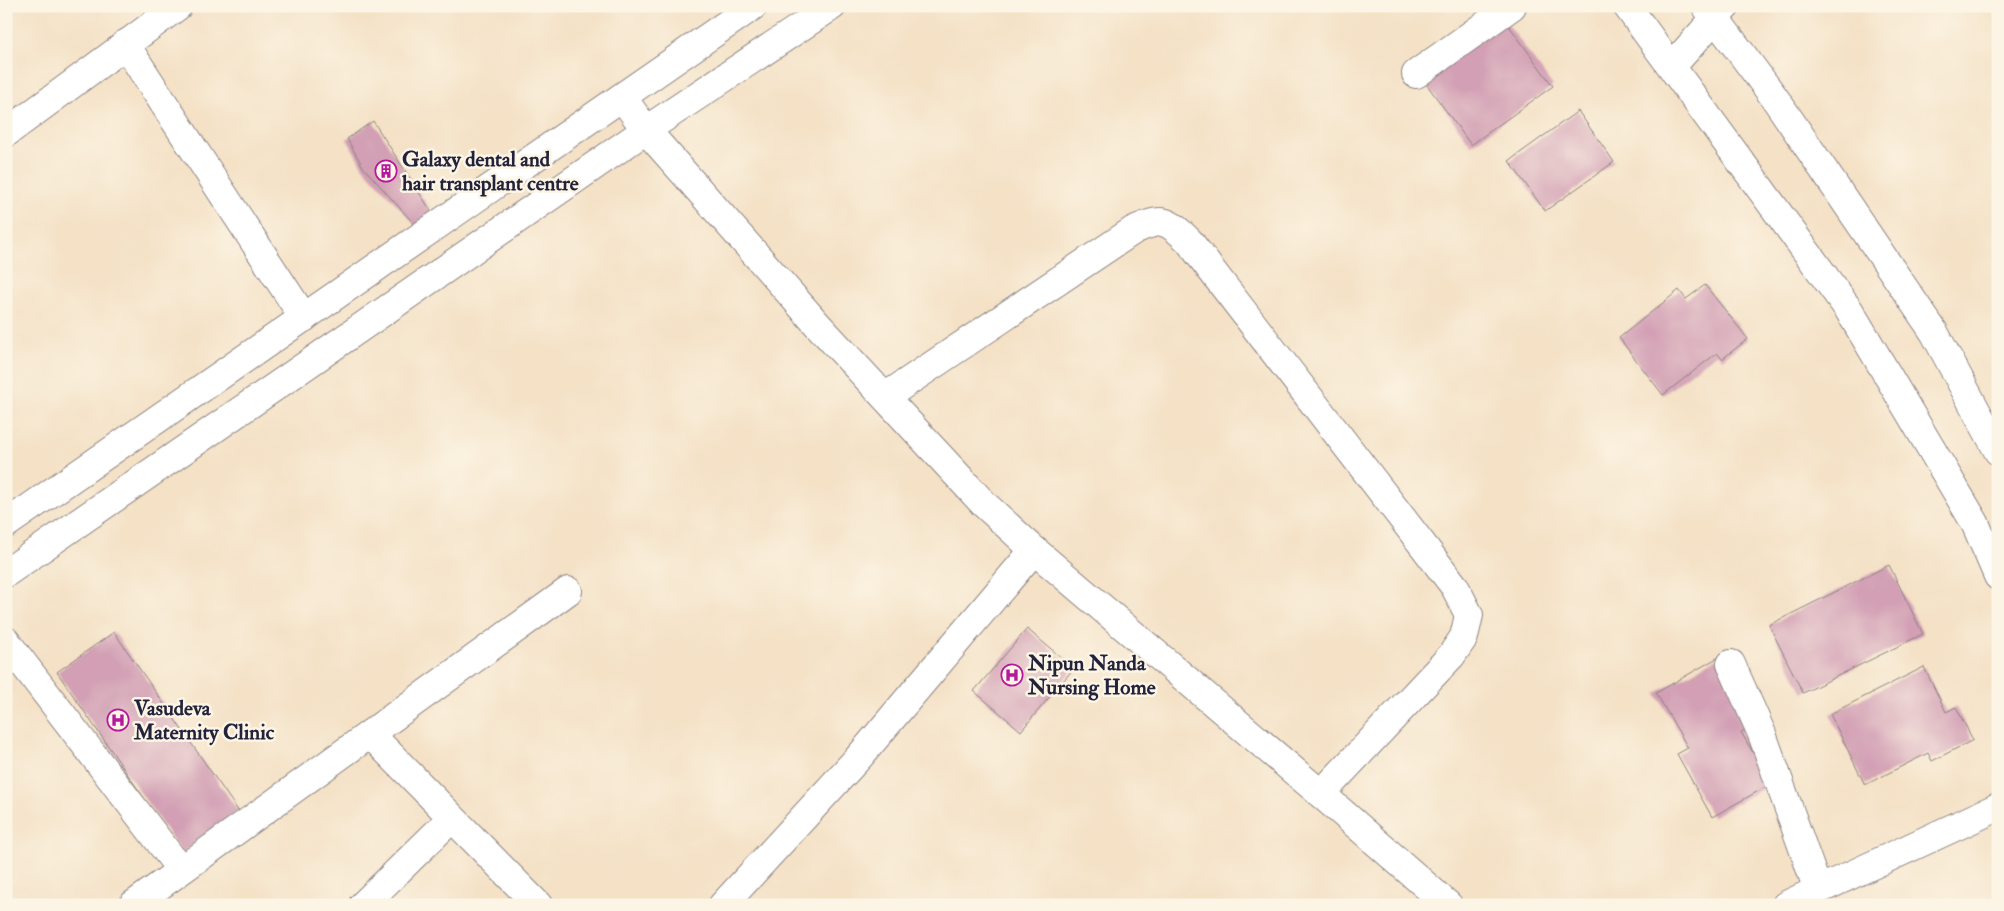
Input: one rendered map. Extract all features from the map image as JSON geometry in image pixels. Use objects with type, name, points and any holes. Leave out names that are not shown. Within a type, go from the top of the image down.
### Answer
[{"type":"street","points":[[6,133],[178,6]]},
{"type":"street","points":[[6,524],[753,6]]},
{"type":"street","points":[[6,573],[646,130],[832,6]]},
{"type":"street","points":[[1416,74],[1512,6]]},
{"type":"street","points":[[1627,6],[1849,310],[1975,523],[1998,576]]},
{"type":"street","points":[[1672,66],[1715,10],[1934,332],[1998,451]]},
{"type":"street","points":[[125,44],[304,318]]},
{"type":"street","points":[[622,97],[646,130],[817,324],[984,504],[1034,550],[1321,794],[1448,905]]},
{"type":"street","points":[[885,397],[1134,230],[1154,221],[1171,223],[1189,241],[1443,571],[1455,587],[1469,615],[1464,637],[1451,656],[1321,794]]},
{"type":"street","points":[[733,902],[860,756],[1034,550]]},
{"type":"street","points":[[133,905],[568,591]]},
{"type":"street","points":[[6,641],[181,870]]},
{"type":"street","points":[[1730,664],[1762,734],[1818,890]]},
{"type":"street","points":[[370,734],[451,819],[538,905]]},
{"type":"street","points":[[1786,905],[1998,807]]},
{"type":"street","points":[[364,905],[451,819]]},
{"type":"building","points":[[1504,19],[1553,86],[1471,145],[1422,78]]},
{"type":"building","points":[[1578,111],[1614,162],[1545,211],[1509,161]]},
{"type":"building","name":"Galaxy dental and hair transplant centre","points":[[373,121],[433,214],[416,226],[363,167],[347,139]]},
{"type":"building","points":[[1705,285],[1748,339],[1722,359],[1717,353],[1663,395],[1619,338],[1679,290],[1686,299]]},
{"type":"building","points":[[1889,565],[1923,634],[1803,693],[1769,625]]},
{"type":"building","points":[[1027,629],[1074,668],[1021,731],[974,691]]},
{"type":"building","points":[[114,632],[239,812],[182,853],[57,672]]},
{"type":"building","points":[[1717,658],[1755,725],[1741,732],[1771,784],[1712,817],[1677,754],[1688,748],[1656,693]]},
{"type":"building","points":[[1924,667],[1946,712],[1956,707],[1973,740],[1932,761],[1928,753],[1865,785],[1830,714]]},
{"type":"place","name":"Galaxy dental and hair transplant centre","points":[[386,171]]},
{"type":"place","name":"Nipun Nanda Nursing Home","points":[[1012,675]]},
{"type":"place","name":"Vasudeva Maternity Clinic","points":[[118,720]]}]
